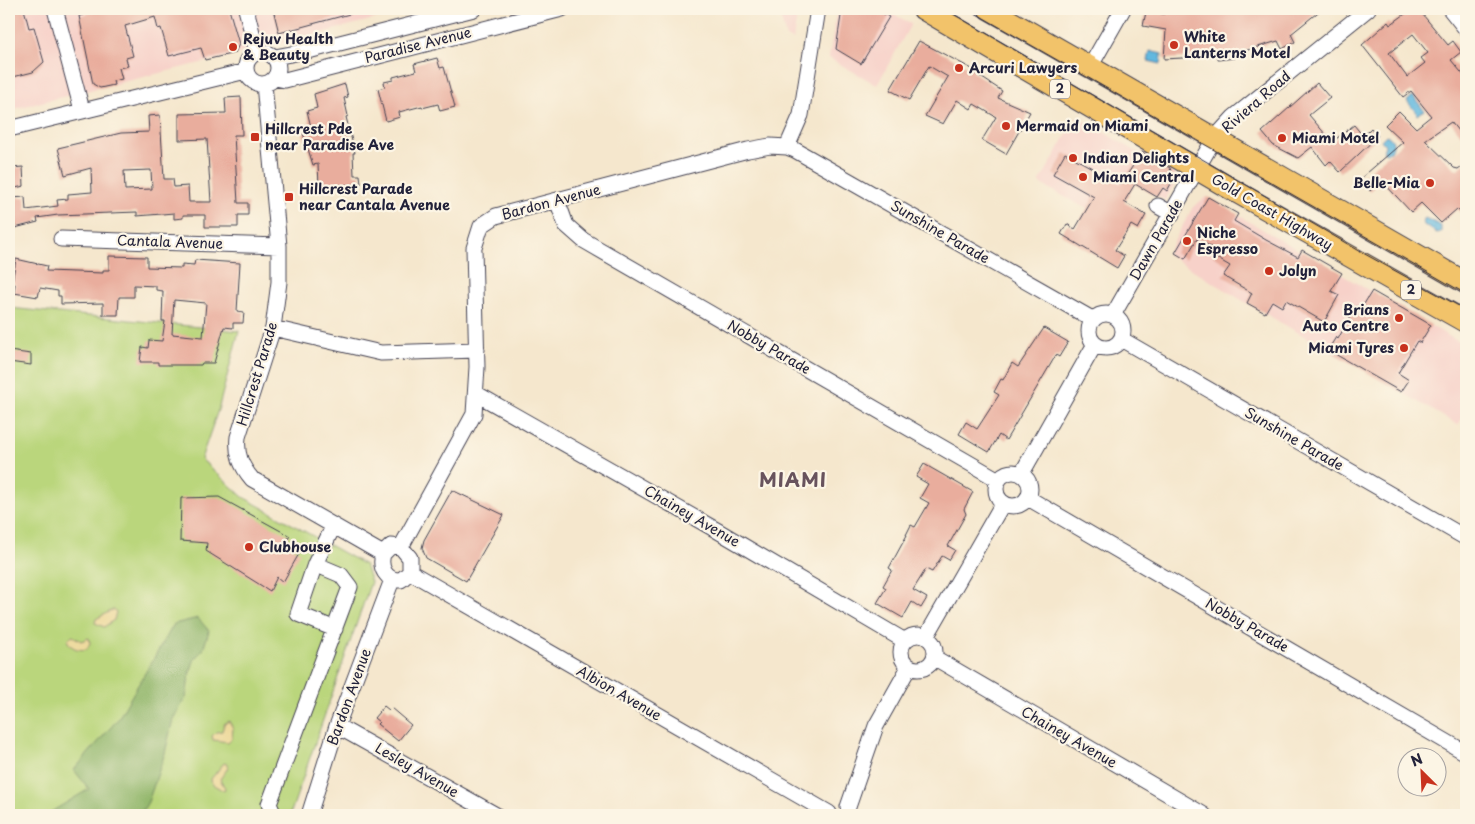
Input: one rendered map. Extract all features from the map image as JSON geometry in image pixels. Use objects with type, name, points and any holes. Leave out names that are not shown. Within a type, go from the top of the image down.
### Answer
[{"type":"highway","name":"Gold Coast Highway","points":[[923,9],[1197,169],[1466,322]]},
{"type":"highway","name":"2","points":[[989,9],[1466,283]]},
{"type":"street","points":[[55,9],[82,110]]},
{"type":"street","points":[[246,9],[257,52]]},
{"type":"street","name":"Paradise Avenue","points":[[275,57],[312,50],[474,9]]},
{"type":"street","name":"Paradise Avenue","points":[[269,81],[285,80],[562,9]]},
{"type":"street","points":[[787,147],[801,115],[818,9]]},
{"type":"street","points":[[1090,67],[1123,9]]},
{"type":"street","name":"Riviera Road","points":[[1214,139],[1234,118],[1368,9]]},
{"type":"street","points":[[1450,9],[1466,29]]},
{"type":"street","points":[[257,52],[266,52],[275,57],[278,70],[269,81],[251,79],[246,71],[247,62],[257,52]]},
{"type":"street","points":[[9,129],[246,71]]},
{"type":"street","name":"Hillcrest Parade","points":[[269,81],[279,246],[279,282],[273,328],[238,436],[237,448],[239,459],[244,470],[252,479],[383,554]]},
{"type":"street","name":"Dawn Parade","points":[[1113,315],[1214,139]]},
{"type":"street","name":"Bardon Avenue","points":[[401,547],[474,414],[477,394],[477,350],[474,248],[481,226],[496,216],[748,150],[770,146],[787,147]]},
{"type":"street","name":"Sunshine Parade","points":[[787,147],[1092,320]]},
{"type":"street","name":"Nobby Parade","points":[[558,200],[566,225],[583,240],[998,479]]},
{"type":"street","points":[[1158,206],[1172,214]]},
{"type":"street","name":"Cantala Avenue","points":[[60,239],[279,246]]},
{"type":"street","points":[[1104,313],[1113,315],[1120,322],[1123,329],[1121,339],[1109,348],[1095,344],[1089,335],[1089,325],[1092,320],[1104,313]]},
{"type":"street","points":[[273,328],[381,353],[477,350]]},
{"type":"street","name":"Sunshine Parade","points":[[1121,339],[1466,538]]},
{"type":"street","points":[[1022,473],[1095,344]]},
{"type":"street","name":"Chainey Avenue","points":[[477,394],[718,531],[905,641]]},
{"type":"street","points":[[1011,471],[1022,473],[1030,487],[1028,498],[1016,506],[1003,503],[996,493],[998,479],[1011,471]]},
{"type":"street","name":"Nobby Parade","points":[[1028,498],[1466,753]]},
{"type":"street","points":[[926,637],[1003,503]]},
{"type":"street","points":[[333,527],[315,564],[298,614],[335,629]]},
{"type":"street","points":[[391,546],[401,547],[410,558],[410,572],[401,580],[392,580],[384,570],[381,560],[383,554],[391,546]]},
{"type":"street","points":[[274,815],[270,804],[350,587],[341,576],[315,564]]},
{"type":"street","name":"Albion Avenue","points":[[410,572],[829,814]]},
{"type":"street","name":"Bardon Avenue","points":[[308,815],[338,726],[392,580]]},
{"type":"street","points":[[917,635],[926,637],[933,643],[935,658],[930,666],[922,669],[909,667],[901,656],[902,646],[905,641],[917,635]]},
{"type":"street","name":"Chainey Avenue","points":[[935,658],[1204,815]]},
{"type":"street","points":[[829,814],[838,806],[852,811],[876,726],[909,667]]},
{"type":"street","name":"Lesley Avenue","points":[[338,726],[496,815]]},
{"type":"shaded area","points":[[9,9],[411,9],[299,39],[9,110]]},
{"type":"shaded area","points":[[778,9],[798,9],[793,40],[786,37]]},
{"type":"shaded area","points":[[837,9],[885,9],[911,24],[877,85],[829,58]]},
{"type":"shaded area","points":[[1077,117],[1175,174],[1177,180],[1165,200],[1125,178],[1104,218],[1039,183]]},
{"type":"shaded area","points":[[1206,197],[1466,346],[1466,412],[1458,425],[1233,295],[1167,254],[1193,207]]},
{"type":"green space","points":[[9,308],[239,331],[218,410],[201,459],[243,497],[365,565],[371,582],[290,815],[9,815]]},
{"type":"green space","points":[[198,618],[209,631],[203,650],[195,658],[189,676],[186,698],[173,719],[165,753],[148,802],[140,815],[46,815],[89,789],[74,770],[118,719],[174,624]]},
{"type":"sand","points":[[114,609],[116,612],[114,620],[104,627],[95,623],[96,619]]},
{"type":"sand","points":[[73,636],[81,641],[89,638],[90,643],[87,649],[81,650],[72,647],[67,639]]},
{"type":"sand","points":[[229,721],[233,728],[232,738],[228,742],[213,740],[212,736],[216,732],[222,731],[224,724]]},
{"type":"sand","points":[[224,763],[227,764],[228,768],[220,779],[225,788],[224,791],[212,784],[211,779]]},
{"type":"water","points":[[1150,51],[1162,54],[1161,64],[1148,61]]},
{"type":"water","points":[[1413,96],[1424,110],[1418,115],[1407,101]]},
{"type":"water","points":[[1386,135],[1393,144],[1391,151],[1386,153],[1383,151],[1385,145],[1381,140]]},
{"type":"water","points":[[1425,218],[1441,226],[1441,232],[1437,233],[1424,225],[1422,221]]},
{"type":"building","points":[[24,9],[29,28],[34,27],[44,62],[33,72],[9,78],[9,11]]},
{"type":"building","points":[[94,9],[229,9],[239,44],[235,53],[205,60],[201,48],[169,56],[161,28],[158,29],[155,17],[125,26],[133,56],[126,58],[128,66],[119,68],[122,79],[113,81],[114,85],[100,88],[93,84],[79,16],[94,12]]},
{"type":"building","points":[[273,9],[357,9],[357,12],[279,33]]},
{"type":"building","points":[[842,9],[875,9],[889,17],[861,64],[836,49]]},
{"type":"building","points":[[1165,9],[1322,9],[1291,34],[1295,42],[1282,49],[1278,41],[1234,54],[1235,58],[1218,60],[1218,56],[1164,59],[1166,30],[1143,26],[1146,12],[1164,14]]},
{"type":"building","points":[[1412,9],[1418,9],[1448,45],[1453,41],[1461,52],[1451,60],[1466,78],[1466,141],[1451,122],[1425,140],[1454,168],[1458,169],[1466,163],[1466,218],[1457,209],[1441,223],[1421,203],[1411,212],[1382,181],[1370,191],[1360,179],[1403,142],[1385,125],[1399,111],[1416,128],[1431,116],[1411,91],[1403,97],[1362,45],[1388,22],[1390,25]],"holes":[[[1413,34],[1428,53],[1421,58],[1425,63],[1407,77],[1389,53]]]},
{"type":"building","points":[[919,41],[974,70],[973,72],[1002,91],[998,98],[1030,112],[1006,154],[982,140],[996,117],[974,104],[971,109],[957,100],[943,124],[925,116],[948,77],[929,66],[909,100],[890,90]]},
{"type":"building","points":[[437,58],[440,68],[444,67],[455,107],[440,111],[438,104],[422,108],[422,106],[399,112],[400,117],[386,121],[378,89],[385,87],[384,82],[393,80],[393,77],[416,71],[414,64]]},
{"type":"building","points":[[1317,83],[1330,98],[1309,115],[1332,142],[1354,125],[1363,136],[1371,128],[1378,136],[1340,172],[1330,161],[1326,165],[1312,147],[1298,158],[1273,145],[1262,132]]},
{"type":"building","points":[[345,84],[348,97],[344,98],[348,116],[346,117],[355,153],[353,153],[354,175],[360,175],[361,184],[319,186],[318,164],[313,165],[303,133],[312,131],[307,111],[317,108],[314,94]]},
{"type":"building","points":[[241,97],[242,135],[234,135],[238,203],[248,203],[248,215],[238,215],[238,227],[205,227],[205,215],[183,215],[183,218],[174,219],[174,213],[137,216],[137,212],[58,215],[37,218],[38,222],[15,228],[12,198],[25,197],[26,210],[58,206],[57,200],[68,199],[68,194],[92,192],[91,168],[65,175],[58,148],[121,133],[149,132],[148,116],[160,115],[164,179],[173,179],[174,187],[188,186],[189,202],[211,202],[207,139],[179,140],[179,114],[226,113],[225,98]],"holes":[[[151,170],[152,189],[125,190],[124,171]]]},
{"type":"building","points":[[1142,152],[1170,168],[1173,180],[1167,191],[1163,188],[1157,197],[1135,184],[1124,202],[1146,215],[1138,229],[1131,225],[1115,250],[1124,256],[1117,268],[1061,234],[1067,224],[1075,229],[1094,197],[1053,174],[1065,153],[1121,184]]},
{"type":"building","points":[[23,167],[24,186],[11,189],[9,168]]},
{"type":"building","points":[[1208,197],[1238,214],[1234,221],[1266,240],[1298,257],[1302,250],[1342,273],[1331,291],[1339,295],[1324,322],[1286,300],[1282,307],[1272,301],[1265,313],[1247,303],[1252,293],[1223,276],[1230,266],[1213,256],[1216,250],[1197,239],[1185,259],[1175,253]]},
{"type":"building","points":[[109,256],[147,257],[147,267],[182,268],[182,264],[194,265],[195,260],[240,263],[237,311],[244,312],[243,323],[233,323],[233,328],[224,327],[214,363],[202,363],[201,365],[158,365],[158,362],[140,362],[142,347],[148,348],[149,340],[162,341],[165,321],[162,321],[163,291],[156,290],[156,286],[134,285],[134,297],[119,297],[118,315],[103,315],[103,303],[61,304],[61,296],[58,296],[58,291],[40,288],[38,297],[14,293],[15,284],[12,283],[16,259],[47,266],[46,271],[103,273],[103,270],[109,270]],"holes":[[[174,300],[206,303],[203,337],[172,334]]]},
{"type":"building","points":[[1372,291],[1431,325],[1420,343],[1417,341],[1398,373],[1409,380],[1401,392],[1328,350],[1336,337],[1338,339],[1356,306],[1361,309]]},
{"type":"building","points":[[1044,328],[1068,342],[1059,357],[1056,355],[1006,440],[999,435],[989,452],[959,434],[966,422],[977,429],[999,395],[994,392],[1001,379],[1003,380],[1012,363],[1018,367]]},
{"type":"building","points":[[9,351],[31,354],[31,365],[9,362]]},
{"type":"building","points":[[924,464],[973,492],[964,509],[966,514],[948,546],[955,550],[949,560],[942,556],[932,572],[926,569],[913,590],[927,598],[921,608],[912,602],[903,618],[877,603],[886,588],[883,586],[892,570],[889,568],[911,525],[915,527],[929,503],[920,498],[928,484],[916,477]]},
{"type":"building","points":[[452,490],[504,515],[466,581],[426,558],[422,548],[424,540]]},
{"type":"building","name":"Clubhouse","points":[[219,497],[290,536],[285,543],[300,552],[283,582],[277,577],[270,591],[206,551],[207,543],[180,541],[181,498]]},
{"type":"building","points":[[384,706],[389,710],[391,708],[411,725],[398,741],[377,724],[379,722],[374,718]]},
{"type":"tram line","points":[[945,9],[1363,253],[1466,310]]},
{"type":"tram line","points":[[968,9],[1466,294]]},
{"type":"place","name":"White Lanterns Motel","points":[[1174,45]]},
{"type":"place","name":"Rejuv Health & Beauty","points":[[233,47]]},
{"type":"place","name":"Arcuri Lawyers","points":[[959,68]]},
{"type":"place","name":"Mermaid on Miami","points":[[1006,126]]},
{"type":"place","name":"Hillcrest Pde near Paradise Ave","points":[[255,137]]},
{"type":"place","name":"Miami Motel","points":[[1282,138]]},
{"type":"place","name":"Indian Delights","points":[[1073,158]]},
{"type":"place","name":"Miami Central","points":[[1083,177]]},
{"type":"place","name":"Belle-Mia","points":[[1430,183]]},
{"type":"place","name":"Hillcrest Parade near Cantala Avenue","points":[[289,197]]},
{"type":"place","name":"Niche Espresso","points":[[1187,241]]},
{"type":"place","name":"Jolyn","points":[[1269,271]]},
{"type":"place","name":"Brians Auto Centre","points":[[1399,318]]},
{"type":"place","name":"Miami Tyres","points":[[1404,348]]},
{"type":"place","name":"Clubhouse","points":[[249,547]]},
{"type":"district","name":"MIAMI","points":[[793,480]]}]
